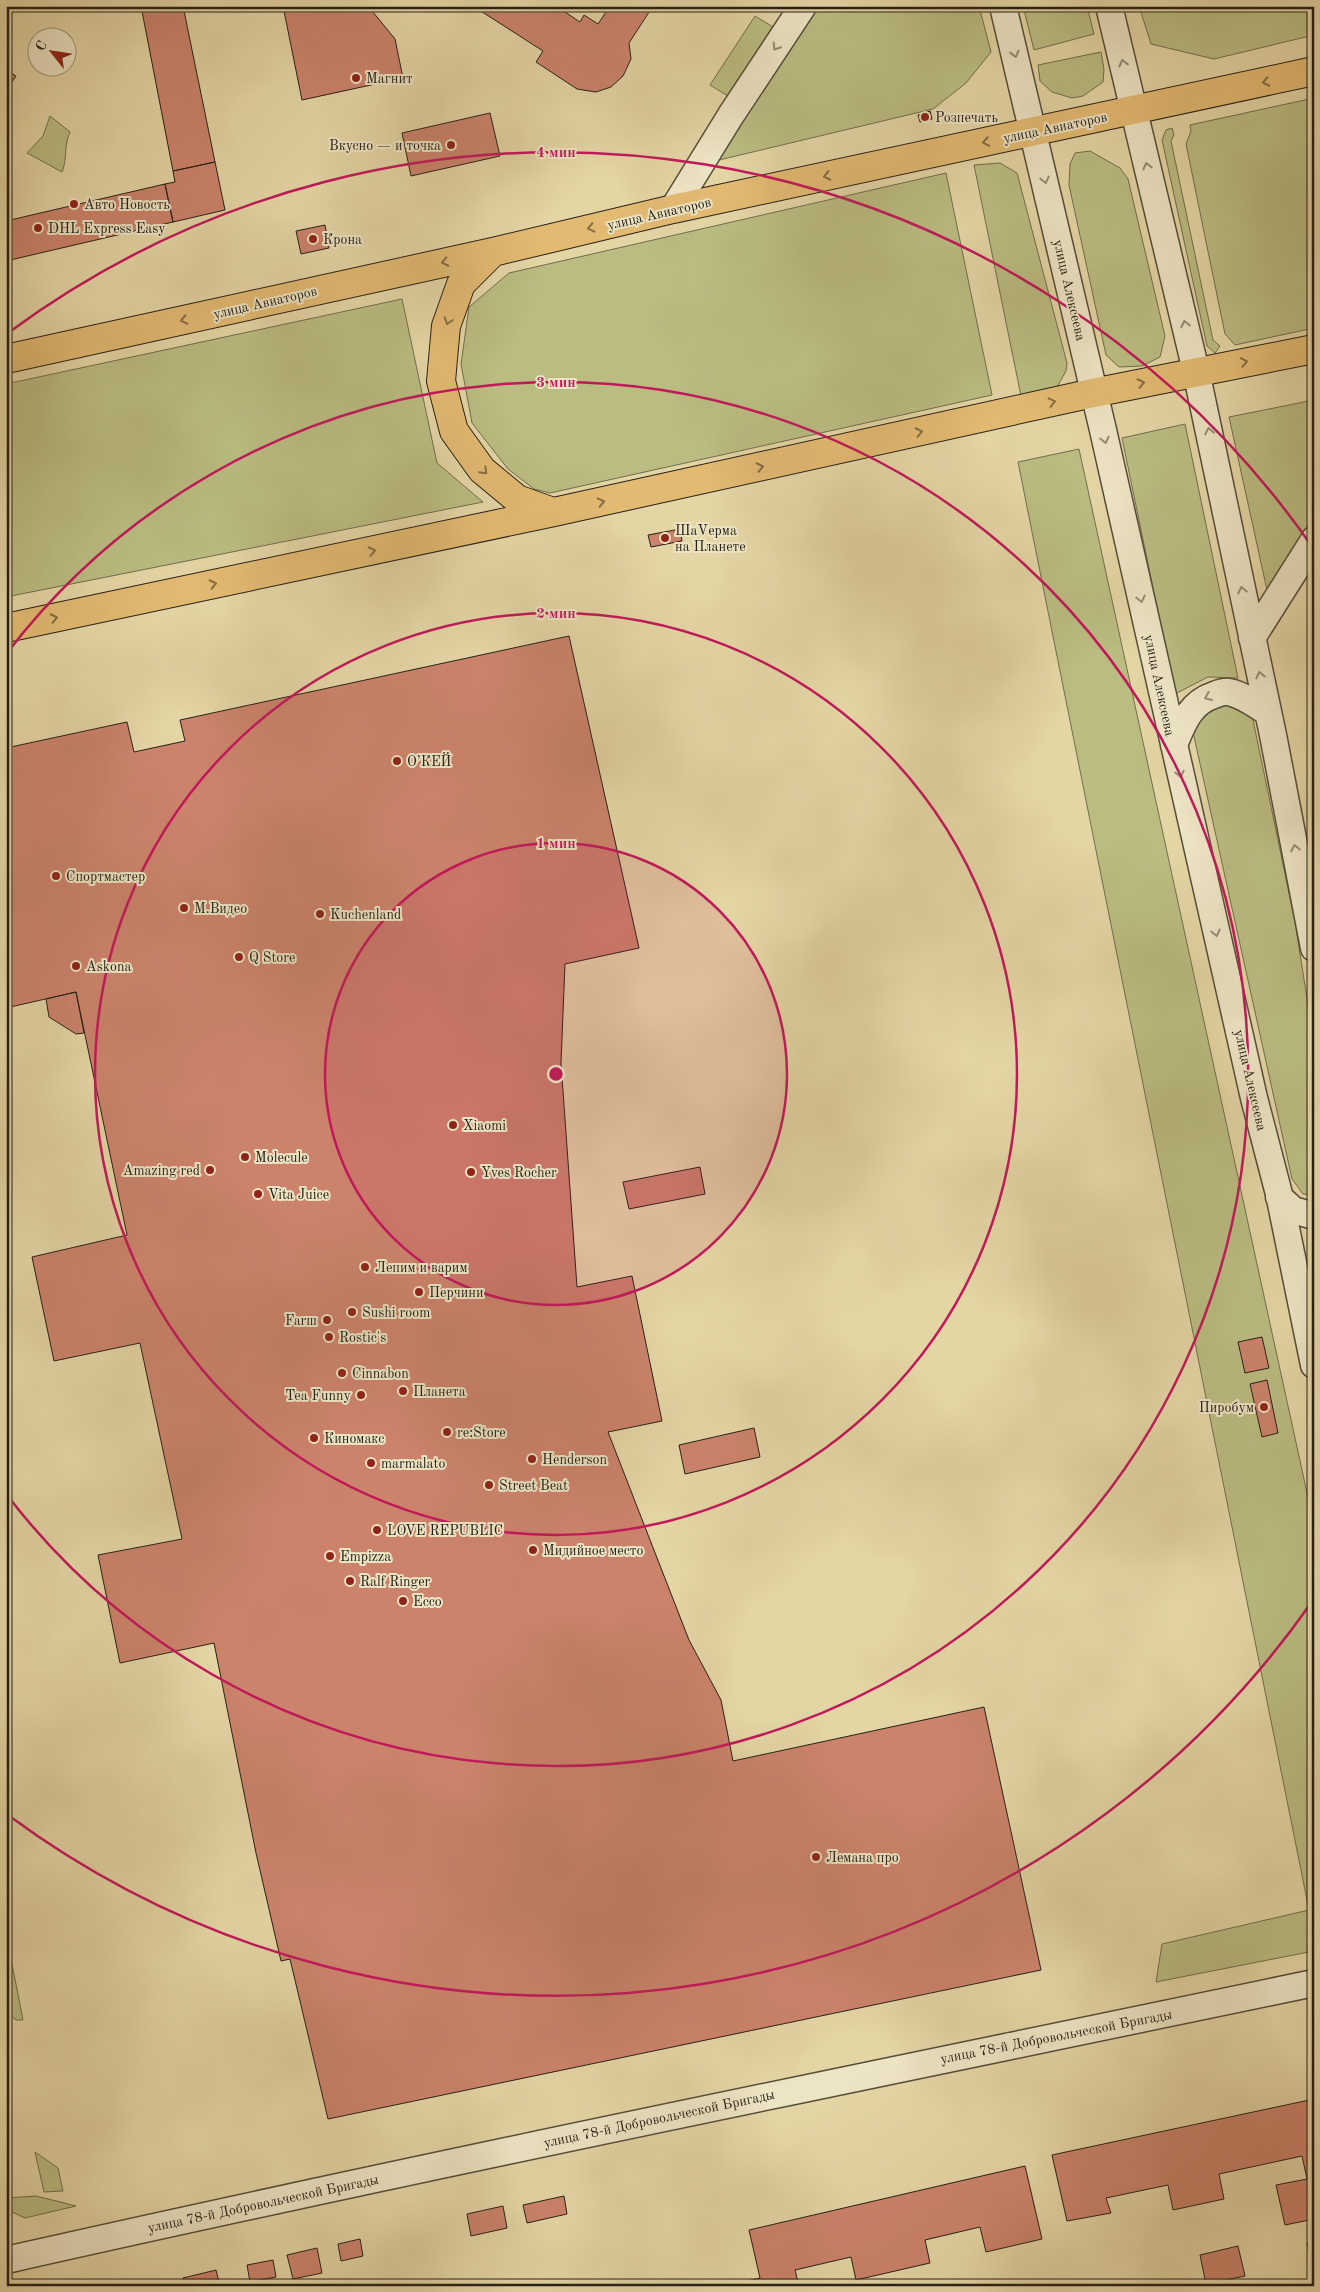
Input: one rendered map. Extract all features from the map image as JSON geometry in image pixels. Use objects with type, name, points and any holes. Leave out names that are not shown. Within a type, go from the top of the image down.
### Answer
[{"type":"main road","name":"улица Авиаторов","points":[[6,359],[492,252],[673,209],[1034,133],[1314,71]]},
{"type":"main road","points":[[492,252],[462,284],[446,326],[441,381],[454,431],[482,470],[517,499],[554,512]]},
{"type":"main road","points":[[6,628],[554,512],[1196,371],[1314,349]]},
{"type":"street","points":[[673,209],[731,115],[803,6]]},
{"type":"street","name":"улица Алексеева","points":[[1003,6],[1094,393],[1252,1089],[1279,1197],[1314,1365]]},
{"type":"street","points":[[1109,6],[1196,371],[1314,948]]},
{"type":"street","points":[[1252,638],[1314,540]]},
{"type":"street","points":[[1174,745],[1185,720],[1198,702],[1214,695],[1227,691],[1267,712]]},
{"type":"street","points":[[1279,1197],[1293,1210],[1314,1216]]},
{"type":"street","name":"улица 78-й Добровольческой Бригады","points":[[6,2260],[673,2115],[1314,1983]]},
{"type":"green space","points":[[819,6],[979,6],[991,52],[966,83],[933,109],[715,161]]},
{"type":"green space","points":[[1023,6],[1087,6],[1094,34],[1034,50]]},
{"type":"green space","points":[[1139,6],[1314,6],[1314,35],[1214,59],[1151,44]]},
{"type":"green space","points":[[755,16],[773,27],[728,96],[710,85]]},
{"type":"green space","points":[[1101,52],[1104,69],[1103,82],[1083,96],[1072,98],[1052,92],[1040,81],[1038,65]]},
{"type":"green space","points":[[1314,98],[1314,328],[1235,345],[1225,334],[1186,144],[1191,131],[1190,125]]},
{"type":"green space","points":[[50,116],[70,132],[62,172],[27,153],[43,136]]},
{"type":"green space","points":[[1172,128],[1174,135],[1171,141],[1213,340],[1220,346],[1215,353],[1207,346],[1162,140],[1166,130]]},
{"type":"green space","points":[[1090,151],[1120,168],[1128,179],[1165,336],[1160,357],[1142,366],[1119,367],[1106,355],[1069,185],[1070,164],[1075,153]]},
{"type":"green space","points":[[1000,163],[1017,173],[1067,363],[1066,371],[1056,389],[1021,396],[974,165]]},
{"type":"green space","points":[[946,173],[992,395],[550,493],[534,489],[508,469],[472,423],[461,364],[469,307],[509,273]]},
{"type":"green space","points":[[402,299],[437,463],[483,502],[6,597],[6,384]]},
{"type":"green space","points":[[1314,400],[1314,515],[1267,590],[1229,417]]},
{"type":"green space","points":[[1185,424],[1238,678],[1208,677],[1175,694],[1122,438]]},
{"type":"green space","points":[[1079,449],[1314,1525],[1314,1951],[1156,1982],[1162,1944],[1309,1910],[1018,462]]},
{"type":"green space","points":[[1236,703],[1252,715],[1295,922],[1314,1043],[1314,1196],[1303,1194],[1292,1179],[1193,732],[1200,709]]},
{"type":"green space","points":[[6,1933],[23,2020],[16,2020],[6,2012]]},
{"type":"green space","points":[[35,2152],[58,2168],[63,2191],[44,2192]]},
{"type":"green space","points":[[36,2196],[76,2206],[25,2218],[6,2209],[6,2198]]},
{"type":"building","points":[[141,6],[183,6],[215,162],[173,171]]},
{"type":"building","points":[[283,6],[368,6],[395,39],[403,78],[302,100]]},
{"type":"building","points":[[473,6],[556,6],[580,22],[584,15],[598,24],[610,6],[653,6],[629,43],[631,59],[623,76],[611,87],[596,92],[577,89],[536,62],[543,51]]},
{"type":"building","points":[[6,70],[16,76],[6,91]]},
{"type":"building","name":"Розпечать","points":[[930,111],[932,119],[920,122],[918,115]]},
{"type":"building","name":"Вкусно — и точка","points":[[490,113],[500,156],[411,176],[402,133]]},
{"type":"building","points":[[215,162],[225,210],[173,222],[165,184],[175,182],[173,171]]},
{"type":"building","points":[[165,184],[173,222],[6,261],[6,221]]},
{"type":"building","name":"Крона","points":[[325,225],[329,248],[301,254],[296,231]]},
{"type":"building","name":"ШаVерма на Планете","points":[[680,529],[682,541],[651,547],[648,535]]},
{"type":"building","name":"Планета","points":[[569,636],[639,948],[565,964],[561,1063],[577,1287],[632,1276],[662,1421],[608,1432],[689,1640],[721,1700],[733,1761],[984,1707],[1041,1970],[328,2119],[290,1959],[281,1961],[256,1853],[214,1643],[120,1663],[98,1555],[182,1539],[140,1343],[54,1361],[32,1257],[127,1235],[76,992],[6,1008],[6,748],[127,722],[134,752],[185,741],[180,720]]},
{"type":"building","points":[[76,992],[84,1033],[76,1034],[49,1017],[46,999]]},
{"type":"building","points":[[700,1167],[705,1194],[629,1209],[623,1182]]},
{"type":"building","points":[[1262,1337],[1269,1368],[1245,1373],[1238,1342]]},
{"type":"building","name":"Пиробум","points":[[1267,1380],[1278,1433],[1262,1437],[1250,1384]]},
{"type":"building","points":[[754,1428],[760,1457],[685,1474],[679,1445]]},
{"type":"building","points":[[1314,2099],[1314,2219],[1285,2225],[1276,2185],[1307,2179],[1302,2156],[1219,2174],[1224,2199],[1173,2210],[1168,2185],[1106,2198],[1111,2213],[1067,2221],[1052,2155]]},
{"type":"building","points":[[1025,2166],[1042,2239],[986,2252],[980,2227],[925,2240],[930,2263],[856,2280],[851,2257],[795,2270],[799,2286],[726,2286],[760,2278],[749,2230]]},
{"type":"building","points":[[564,2196],[567,2214],[527,2223],[523,2205]]},
{"type":"building","points":[[503,2206],[507,2228],[471,2236],[467,2214]]},
{"type":"building","points":[[360,2239],[363,2256],[341,2261],[338,2244]]},
{"type":"building","points":[[1314,2242],[1314,2278],[1313,2278],[1307,2243]]},
{"type":"building","points":[[1238,2246],[1245,2276],[1206,2284],[1200,2255]]},
{"type":"building","points":[[317,2248],[322,2273],[293,2279],[287,2255]]},
{"type":"building","points":[[273,2260],[276,2277],[250,2282],[247,2265]]},
{"type":"building","points":[[216,2270],[220,2286],[184,2286],[183,2278]]},
{"type":"place","name":"Магнит","points":[[356,78]]},
{"type":"place","name":"Розпечать","points":[[925,117]]},
{"type":"place","name":"Вкусно — и точка","points":[[451,145]]},
{"type":"place","name":"Авто Новость","points":[[74,204]]},
{"type":"place","name":"DHL Express Easy","points":[[38,228]]},
{"type":"place","name":"Крона","points":[[313,239]]},
{"type":"place","name":"ШаVерма на Планете","points":[[665,538]]},
{"type":"place","name":"О’КЕЙ","points":[[397,761]]},
{"type":"place","name":"Спортмастер","points":[[56,876]]},
{"type":"place","name":"М.Видео","points":[[184,908]]},
{"type":"place","name":"Kuchenland","points":[[320,914]]},
{"type":"place","name":"Q Store","points":[[239,957]]},
{"type":"place","name":"Askona","points":[[76,966]]},
{"type":"place","name":"Xiaomi","points":[[453,1125]]},
{"type":"place","name":"Molecule","points":[[245,1157]]},
{"type":"place","name":"Amazing red","points":[[210,1170]]},
{"type":"place","name":"Yves Rocher","points":[[471,1172]]},
{"type":"place","name":"Vita Juice","points":[[258,1194]]},
{"type":"place","name":"Лепим и варим","points":[[365,1267]]},
{"type":"place","name":"Перчини","points":[[419,1292]]},
{"type":"place","name":"Sushi room","points":[[352,1312]]},
{"type":"place","name":"Farш","points":[[327,1320]]},
{"type":"place","name":"Rostic's","points":[[329,1337]]},
{"type":"place","name":"Cinnabon","points":[[342,1373]]},
{"type":"place","name":"Планета","points":[[403,1391]]},
{"type":"place","name":"Tea Funny","points":[[361,1395]]},
{"type":"place","name":"Пиробум","points":[[1264,1407]]},
{"type":"place","name":"re:Store","points":[[447,1432]]},
{"type":"place","name":"Киномакс","points":[[314,1438]]},
{"type":"place","name":"Henderson","points":[[532,1459]]},
{"type":"place","name":"marmalato","points":[[371,1463]]},
{"type":"place","name":"Street Beat","points":[[489,1485]]},
{"type":"place","name":"LOVE REPUBLIC","points":[[377,1530]]},
{"type":"place","name":"Мидийное место","points":[[533,1550]]},
{"type":"place","name":"Empizza","points":[[330,1556]]},
{"type":"place","name":"Ralf Ringer","points":[[350,1581]]},
{"type":"place","name":"Ecco","points":[[403,1601]]},
{"type":"place","name":"Лемана про","points":[[816,1857]]}]
